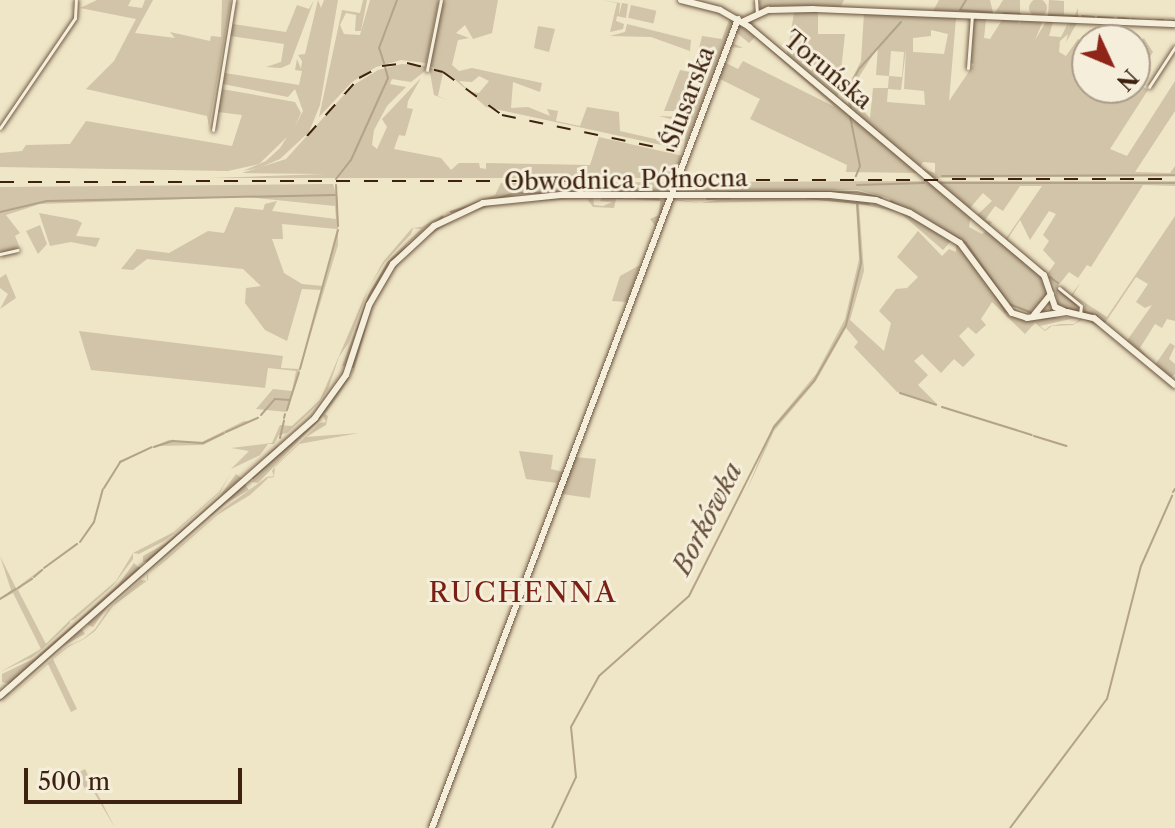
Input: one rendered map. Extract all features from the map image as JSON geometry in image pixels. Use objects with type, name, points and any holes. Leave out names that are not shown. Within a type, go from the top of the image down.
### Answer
[{"type":"street","points":[[0,128],[75,18],[76,0]]},
{"type":"street","points":[[213,130],[234,0]]},
{"type":"street","points":[[427,70],[441,0]]},
{"type":"street","name":"Toruńska","points":[[681,0],[740,20],[1044,275],[1056,289]]},
{"type":"street","points":[[756,0],[757,14]]},
{"type":"street","points":[[740,20],[757,14],[813,9],[1175,24]]},
{"type":"street","points":[[968,68],[972,15]]},
{"type":"street","name":"Ślusarska","points":[[432,828],[672,188],[740,20]]},
{"type":"street","points":[[1151,84],[1175,47]]},
{"type":"street","name":"Obwodnica Północna","points":[[0,696],[321,412],[348,370],[383,277],[428,229],[474,206],[516,197],[844,195],[888,204],[963,246],[1002,301],[1024,315],[1050,309]]},
{"type":"street","points":[[0,254],[18,250]]},
{"type":"street","points":[[1080,314],[1081,306],[1056,289],[1050,309],[1098,320],[1175,385]]},
{"type":"shaded area","points":[[1038,-1],[1047,8],[1038,17],[1029,8]]},
{"type":"shaded area","points":[[97,0],[131,0],[128,6],[142,8],[145,0],[153,0],[135,33],[175,38],[170,32],[210,41],[211,36],[221,37],[222,0],[231,0],[209,127],[207,116],[86,89],[114,61],[136,19],[80,8]]},
{"type":"shaded area","points":[[314,0],[290,64],[281,68],[266,67],[281,62],[284,44],[230,36],[233,24],[286,32],[297,5],[309,9]]},
{"type":"shaded area","points":[[318,0],[321,8],[324,0],[338,0],[320,105],[309,132],[280,159],[243,171],[266,161],[287,137],[259,164],[228,171],[0,167],[0,153],[22,151],[26,145],[70,144],[86,121],[232,146],[242,115],[218,112],[222,89],[295,102],[301,113],[294,128],[303,111],[295,89],[288,97],[223,84],[225,73],[299,85],[302,71],[295,70],[297,59],[301,69],[302,61],[298,55],[305,54]]},
{"type":"shaded area","points":[[363,0],[367,0],[361,31],[355,31],[356,15],[346,13],[340,25],[344,34],[360,35],[370,0],[439,0],[426,63],[401,60],[376,67],[352,82],[319,117],[342,10],[360,13]]},
{"type":"shaded area","points":[[443,0],[498,0],[492,33],[473,39],[465,25],[456,33],[469,38],[458,40],[452,65],[459,71],[472,68],[542,83],[540,92],[513,82],[511,108],[528,107],[550,116],[547,109],[558,111],[556,121],[580,126],[587,107],[619,112],[620,131],[677,144],[685,135],[680,149],[486,107],[453,78],[430,66]],"holes":[[[479,76],[489,81],[479,93],[470,92],[459,81],[472,82]]]},
{"type":"shaded area","points":[[602,0],[620,3],[619,15],[622,3],[628,4],[626,18],[617,16],[616,21],[624,24],[623,29],[610,32],[617,3]]},
{"type":"shaded area","points":[[758,0],[844,0],[841,6],[858,6],[761,10]]},
{"type":"shaded area","points":[[939,0],[990,0],[993,13],[933,11]]},
{"type":"shaded area","points":[[1003,0],[1020,0],[1020,13],[1025,15],[995,13]]},
{"type":"shaded area","points":[[1049,0],[1064,1],[1064,15],[1075,15],[1078,8],[1078,17],[1048,16]]},
{"type":"shaded area","points":[[631,5],[656,11],[653,24],[628,18]]},
{"type":"shaded area","points":[[708,10],[734,22],[684,149],[686,129],[679,127],[676,135],[678,121],[659,116],[683,117],[684,111],[664,111],[680,70],[690,72],[685,107],[702,36],[722,39],[729,20]]},
{"type":"shaded area","points":[[777,11],[818,12],[818,34],[845,34],[838,97],[848,104],[848,86],[861,61],[864,13],[956,18],[949,101],[974,64],[970,63],[973,18],[986,19],[984,38],[990,39],[1002,20],[1020,20],[1018,25],[1023,19],[1043,21],[1035,40],[1047,20],[1060,22],[1053,22],[1049,36],[1061,37],[1071,20],[1077,23],[1071,24],[1071,33],[1066,42],[1068,34],[1060,41],[1059,52],[1066,56],[1071,49],[1071,104],[1139,104],[1110,149],[1127,156],[1175,81],[1175,111],[1135,172],[1170,173],[1175,166],[1175,176],[930,178],[921,168],[935,173],[935,163],[923,162],[920,167],[748,23],[787,54],[794,13]],"holes":[[[931,30],[948,34],[944,54],[913,52],[913,38],[931,36]],[[878,47],[876,75],[889,76],[888,88],[873,88],[870,118],[856,103],[853,106],[850,91]],[[906,49],[904,89],[924,91],[925,105],[887,102],[888,89],[901,90]],[[891,51],[904,52],[902,77],[889,76]]]},
{"type":"shaded area","points":[[627,24],[691,40],[690,51],[651,37],[610,36],[625,32]]},
{"type":"shaded area","points":[[742,25],[920,173],[846,172],[847,165],[750,119],[760,99],[718,78],[709,94],[735,27]],"holes":[[[737,33],[749,43],[755,37],[835,107],[743,61],[738,69],[724,62],[729,47],[743,48],[731,42]]]},
{"type":"shaded area","points":[[538,26],[555,29],[549,52],[534,48]]},
{"type":"shaded area","points":[[402,64],[425,66],[425,71],[411,82],[392,79],[390,84],[406,87],[387,106],[374,130],[372,145],[377,149],[387,127],[382,119],[421,78],[408,101],[407,108],[413,109],[405,136],[399,135],[394,149],[441,158],[451,170],[459,163],[479,163],[480,168],[486,169],[486,163],[590,165],[599,137],[683,156],[674,178],[210,178],[325,174],[242,173],[286,159],[352,86],[378,70]]},
{"type":"shaded area","points":[[429,67],[443,73],[438,96],[447,100],[434,95]]},
{"type":"shaded area","points":[[930,181],[971,216],[969,227],[982,234],[988,230],[1043,278],[1050,295],[1032,313],[1009,304],[965,244],[888,198],[857,190],[675,193],[676,182]]},
{"type":"shaded area","points":[[935,181],[1175,181],[1175,186],[1143,185],[1091,267],[1087,265],[1078,278],[1069,272],[1057,287],[1078,305],[1077,311],[1058,307],[1055,286],[1042,270],[1048,273],[1055,263],[1043,250],[1049,241],[1043,235],[1056,214],[1049,211],[1030,240],[1020,220],[1007,240],[1015,245],[1005,240],[1042,186],[1020,186],[1003,211],[995,206],[985,220],[992,222],[989,226],[976,216],[992,201],[983,193],[970,208],[975,214]]},
{"type":"shaded area","points":[[673,182],[667,193],[523,194],[446,213],[495,195],[501,183]]},
{"type":"shaded area","points":[[333,184],[338,199],[338,245],[287,412],[256,409],[273,389],[292,391],[296,371],[268,368],[265,388],[91,370],[79,331],[283,356],[281,368],[299,369],[322,290],[302,289],[287,341],[265,330],[245,303],[246,288],[261,286],[243,269],[147,259],[133,270],[121,269],[137,249],[169,253],[208,231],[224,233],[235,207],[263,210],[265,204],[277,201],[272,211],[336,219],[335,206],[246,197],[40,204],[6,215],[20,233],[15,236],[20,248],[0,255],[0,187]],"holes":[[[282,224],[337,229],[323,286],[302,284],[284,273],[272,239],[283,239]]]},
{"type":"shaded area","points":[[593,197],[594,205],[603,206],[612,202],[600,201],[602,197],[663,200],[656,227],[650,219],[659,215],[660,201],[616,199],[614,208],[593,207],[587,199],[506,202],[461,215],[418,243],[394,269],[373,305],[352,374],[365,321],[377,292],[399,259],[425,235],[452,217],[483,205],[528,198]]},
{"type":"shaded area","points":[[734,197],[830,197],[880,203],[910,215],[952,240],[943,250],[899,212],[859,204],[864,271],[850,320],[884,351],[891,323],[879,311],[896,289],[907,288],[918,277],[897,257],[918,231],[942,256],[949,249],[956,252],[956,244],[962,248],[1013,316],[1075,318],[1040,326],[1045,330],[1050,326],[1074,324],[1083,317],[1093,320],[1101,328],[1083,319],[1073,325],[1052,326],[1045,331],[1035,323],[1025,334],[992,302],[981,319],[986,325],[976,334],[968,327],[959,336],[975,355],[963,367],[954,359],[941,373],[922,354],[914,361],[928,375],[918,385],[937,404],[897,392],[854,347],[858,342],[846,328],[816,381],[774,431],[746,492],[773,426],[816,374],[845,319],[859,259],[856,204],[830,200],[701,203]]},
{"type":"shaded area","points":[[39,213],[77,220],[82,223],[76,236],[100,238],[96,247],[71,242],[50,246]]},
{"type":"shaded area","points":[[444,214],[407,244],[382,276],[346,366],[342,366],[371,290],[391,258],[421,229],[413,228],[369,287],[383,262],[412,228],[422,227]]},
{"type":"shaded area","points":[[1175,216],[1175,321],[1167,319],[1162,328],[1155,324],[1140,348],[1153,364],[1126,342],[1152,305],[1145,308],[1136,302],[1148,284],[1136,277],[1105,323],[1084,312],[1085,304],[1071,295],[1081,282],[1073,295],[1107,317]]},
{"type":"shaded area","points":[[40,225],[47,244],[38,254],[26,231]]},
{"type":"shaded area","points":[[640,265],[627,302],[612,301],[620,276]]},
{"type":"shaded area","points":[[6,274],[16,298],[0,309],[8,294],[0,288],[0,278]]},
{"type":"shaded area","points":[[368,290],[349,342],[320,401],[287,433],[279,435],[274,444],[268,444],[260,455],[231,469],[249,451],[231,448],[272,443],[280,425],[292,426],[320,400]]},
{"type":"shaded area","points":[[1170,343],[1175,346],[1169,359],[1175,364],[1175,374],[1169,379],[1155,365]]},
{"type":"shaded area","points":[[352,374],[325,414],[328,416],[326,425],[306,437],[359,433],[299,444],[275,467],[274,477],[268,478],[250,495],[217,515],[150,573],[222,510],[267,477],[274,476],[272,471],[276,465],[320,423],[326,422],[323,416],[258,483],[252,482],[317,419]]},
{"type":"shaded area","points":[[249,421],[203,445],[154,446],[169,440],[200,443]]},
{"type":"shaded area","points":[[519,451],[553,455],[551,469],[567,473],[574,457],[596,459],[590,498],[554,493],[557,483],[526,479]]},
{"type":"shaded area","points":[[231,473],[220,492],[173,534],[139,554],[133,553],[174,532],[219,492]]},
{"type":"shaded area","points":[[236,474],[243,479],[147,562],[143,562],[143,556],[168,542],[220,496]]},
{"type":"shaded area","points":[[244,484],[249,490],[226,503],[108,606],[93,627],[88,625],[87,623]]},
{"type":"shaded area","points":[[133,553],[133,559],[115,583],[41,650],[0,672],[41,649],[13,593],[0,600],[11,590],[0,556],[16,588],[43,568],[18,590],[46,644],[69,621],[116,581]]},
{"type":"shaded area","points":[[134,563],[140,569],[10,684],[2,682],[2,674],[35,658],[118,585]]},
{"type":"shaded area","points":[[141,580],[147,581],[113,606],[95,631],[84,639],[68,647],[53,659],[77,709],[71,712],[48,664],[0,706],[58,654],[68,646],[83,639],[95,629],[108,610]]},
{"type":"shaded area","points":[[80,627],[85,634],[63,646],[0,703]]},
{"type":"shaded area","points":[[85,769],[115,828],[92,789],[86,791],[81,781],[70,777]]},
{"type":"waterway","points":[[384,63],[379,48],[397,0]]},
{"type":"waterway","name":"Borkówka","points":[[960,10],[966,0]]},
{"type":"waterway","points":[[960,10],[992,12]]},
{"type":"waterway","points":[[1004,13],[1020,14]]},
{"type":"waterway","points":[[1049,15],[1078,16]]},
{"type":"waterway","points":[[1082,16],[1094,17]]},
{"type":"waterway","points":[[1098,17],[1113,18]]},
{"type":"waterway","points":[[1122,18],[1129,19]]},
{"type":"waterway","points":[[1132,19],[1140,20]]},
{"type":"waterway","points":[[1157,20],[1163,20]]},
{"type":"waterway","name":"Borkówka","points":[[859,69],[901,22]]},
{"type":"waterway","points":[[336,179],[351,160],[388,78],[385,67]]},
{"type":"waterway","name":"Borkówka","points":[[851,109],[848,89],[858,71]]},
{"type":"waterway","name":"Borkówka","points":[[850,116],[860,166],[856,176]]},
{"type":"waterway","points":[[942,176],[1175,175]]},
{"type":"waterway","points":[[857,185],[924,183]]},
{"type":"waterway","points":[[940,183],[1175,183]]},
{"type":"waterway","points":[[336,185],[338,226]]},
{"type":"waterway","points":[[451,212],[515,193],[643,192]]},
{"type":"waterway","points":[[728,192],[857,192]]},
{"type":"waterway","points":[[857,192],[881,198]]},
{"type":"waterway","points":[[0,212],[47,201],[335,195]]},
{"type":"waterway","points":[[603,198],[622,198]]},
{"type":"waterway","points":[[637,198],[659,199]]},
{"type":"waterway","points":[[707,199],[730,198]]},
{"type":"waterway","points":[[806,198],[869,204]]},
{"type":"waterway","name":"Borkówka","points":[[552,828],[576,777],[571,727],[599,676],[689,596],[774,427],[814,381],[846,325],[861,263],[857,201]]},
{"type":"waterway","points":[[891,201],[966,243],[1005,299]]},
{"type":"waterway","points":[[357,331],[369,296],[389,262],[442,217]]},
{"type":"waterway","points":[[300,369],[338,230]]},
{"type":"waterway","points":[[1013,253],[1023,261]]},
{"type":"waterway","points":[[1050,277],[1058,283]]},
{"type":"waterway","points":[[1058,290],[1076,305]]},
{"type":"waterway","points":[[995,295],[1005,311],[1025,320]]},
{"type":"waterway","points":[[1009,304],[1032,313]]},
{"type":"waterway","points":[[1064,308],[1077,311]]},
{"type":"waterway","points":[[1085,312],[1097,316]]},
{"type":"waterway","points":[[1042,319],[1055,317]]},
{"type":"waterway","points":[[353,367],[364,330]]},
{"type":"waterway","points":[[261,415],[275,399],[290,400],[299,372]]},
{"type":"waterway","points":[[253,478],[318,420],[348,377]]},
{"type":"waterway","points":[[900,393],[936,405]]},
{"type":"waterway","points":[[287,410],[290,400]]},
{"type":"waterway","points":[[942,407],[1032,435]]},
{"type":"waterway","points":[[284,418],[285,414]]},
{"type":"waterway","points":[[226,432],[258,418]]},
{"type":"waterway","points":[[280,438],[284,420]]},
{"type":"waterway","points":[[154,447],[173,441],[203,443],[224,433]]},
{"type":"waterway","points":[[1034,436],[1066,446]]},
{"type":"waterway","points":[[104,488],[120,462],[152,447]]},
{"type":"waterway","points":[[268,456],[278,447]]},
{"type":"waterway","points":[[210,515],[245,485]]},
{"type":"waterway","points":[[80,542],[94,522],[103,489]]},
{"type":"waterway","points":[[1010,828],[1107,699],[1141,566],[1172,496]]},
{"type":"waterway","points":[[147,561],[192,523]]},
{"type":"waterway","points":[[44,568],[77,544]]},
{"type":"waterway","points":[[10,683],[139,568]]},
{"type":"waterway","points":[[34,577],[42,570]]},
{"type":"waterway","points":[[18,588],[32,579]]},
{"type":"waterway","points":[[0,599],[16,589]]},
{"type":"waterway","points":[[0,700],[8,693]]},
{"type":"railway","points":[[307,136],[359,78],[382,66],[407,63],[443,72],[502,115],[674,151]]},
{"type":"railway","points":[[0,182],[1175,179]]},
{"type":"district","name":"RUCHENNA","points":[[523,592]]}]
